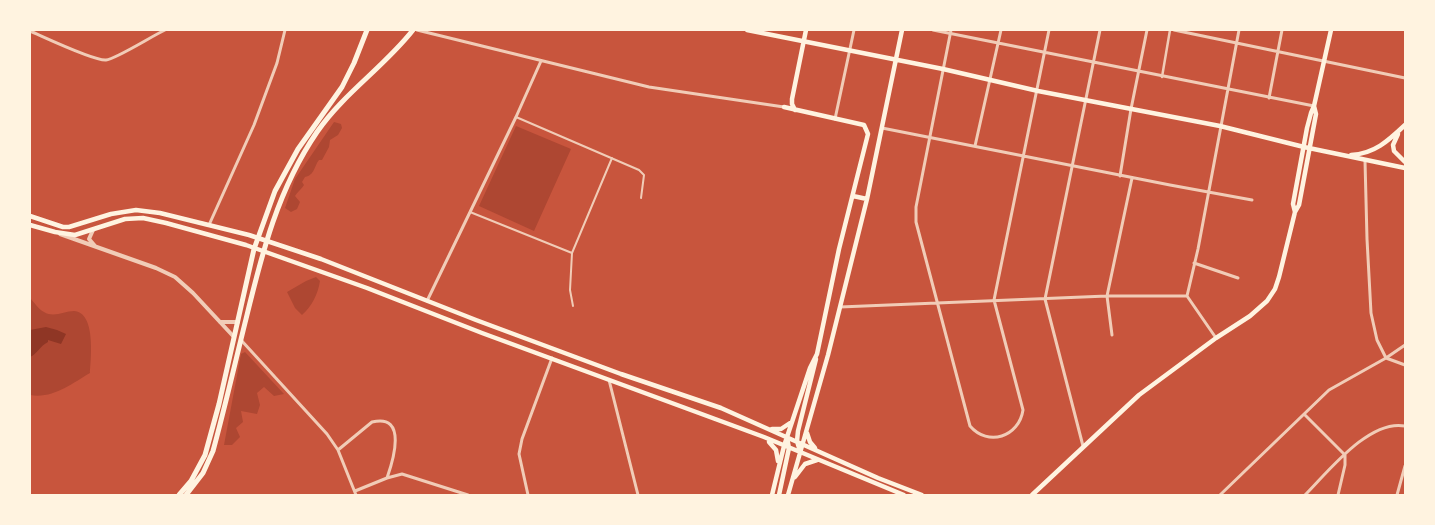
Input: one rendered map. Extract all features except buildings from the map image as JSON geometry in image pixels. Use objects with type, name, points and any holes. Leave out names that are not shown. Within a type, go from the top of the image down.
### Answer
[{"type":"main road","points":[[185,493],[205,455],[219,404],[257,238],[280,180],[298,149],[342,87],[368,30]]},
{"type":"main road","points":[[179,495],[185,493],[203,473],[213,451],[262,251],[280,200],[298,163],[318,130],[349,94],[388,60],[413,30]]},
{"type":"main road","points":[[747,30],[943,69],[1038,91],[1220,126],[1304,147],[1405,168]]},
{"type":"main road","points":[[795,110],[792,99],[806,30]]},
{"type":"main road","points":[[787,446],[799,443],[807,432],[867,199],[902,30]]},
{"type":"main road","points":[[1295,212],[1293,204],[1304,147],[1332,30]]},
{"type":"main road","points":[[342,87],[349,94]]},
{"type":"main road","points":[[784,108],[792,99]]},
{"type":"main road","points":[[1032,495],[1139,395],[1216,338],[1258,310],[1267,301],[1275,289],[1295,212],[1299,205],[1316,114],[1314,106]]},
{"type":"main road","points":[[784,108],[864,125],[868,134],[839,249],[799,443],[800,452],[788,495]]},
{"type":"main road","points":[[1347,155],[1361,154],[1373,150],[1384,144],[1404,126]]},
{"type":"main road","points":[[1404,126],[1395,139],[1393,146],[1397,156],[1405,162]]},
{"type":"main road","points":[[853,196],[867,199]]},
{"type":"main road","points":[[30,216],[63,227],[69,227],[111,214],[136,210],[160,213],[257,238],[321,259],[612,370],[713,405],[787,436],[878,478],[922,495]]},
{"type":"main road","points":[[30,225],[75,235],[125,219],[143,218],[262,251],[367,288],[764,437],[904,495]]},
{"type":"main road","points":[[779,495],[787,436],[810,368],[817,354]]},
{"type":"main road","points":[[771,430],[781,429],[791,422]]},
{"type":"main road","points":[[807,432],[810,442],[820,451]]},
{"type":"main road","points":[[764,437],[776,450],[778,468]]},
{"type":"main road","points":[[772,495],[778,468],[787,446]]},
{"type":"main road","points":[[792,482],[805,464],[812,460],[820,461]]},
{"type":"street","points":[[30,30],[90,56],[106,60],[114,58],[165,30]]},
{"type":"street","points":[[209,225],[254,125],[277,63],[286,30]]},
{"type":"street","points":[[417,30],[649,87],[784,108]]},
{"type":"street","points":[[835,119],[854,30]]},
{"type":"street","points":[[933,30],[1314,106]]},
{"type":"street","points":[[975,146],[1001,30]]},
{"type":"street","points":[[950,32],[916,207],[916,222],[936,304],[970,426],[978,433],[989,438],[998,438],[1012,431],[1021,421],[1023,410],[994,300],[1049,30]]},
{"type":"street","points":[[1083,446],[1045,299],[1100,30]]},
{"type":"street","points":[[1120,176],[1147,30]]},
{"type":"street","points":[[1162,76],[1170,30]]},
{"type":"street","points":[[1174,30],[1405,78]]},
{"type":"street","points":[[1216,338],[1187,296],[1238,30]]},
{"type":"street","points":[[1269,98],[1282,30]]},
{"type":"street","points":[[148,32],[150,37]]},
{"type":"street","points":[[427,301],[541,61]]},
{"type":"street","points":[[882,128],[1120,176],[1252,200]]},
{"type":"street","points":[[1366,161],[1367,239],[1371,313],[1377,340],[1386,358],[1405,365]]},
{"type":"street","points":[[1112,335],[1107,296],[1132,178]]},
{"type":"street","points":[[93,230],[89,238],[96,248]]},
{"type":"street","points":[[55,232],[156,268],[174,277],[193,293],[234,337]]},
{"type":"street","points":[[1194,263],[1238,278]]},
{"type":"street","points":[[839,307],[1107,296],[1187,296]]},
{"type":"street","points":[[220,322],[238,322]]},
{"type":"street","points":[[241,340],[327,434],[338,450],[356,493],[387,478],[402,474],[468,495]]},
{"type":"street","points":[[1220,495],[1330,390],[1405,345]]},
{"type":"street","points":[[528,495],[519,454],[522,439],[552,358]]},
{"type":"street","points":[[609,380],[638,495]]},
{"type":"street","points":[[1304,414],[1345,455],[1345,466],[1338,495]]},
{"type":"street","points":[[338,450],[372,422],[387,423],[393,430],[396,441],[394,458],[387,478]]},
{"type":"street","points":[[1305,495],[1359,442],[1374,432],[1389,426],[1405,426]]},
{"type":"street","points":[[1397,495],[1405,466]]},
{"type":"lane","points":[[516,117],[642,172],[644,179],[642,198]]},
{"type":"lane","points":[[573,306],[570,290],[572,253],[612,158]]},
{"type":"lane","points":[[470,212],[572,253]]},
{"type":"shaded area","points":[[334,122],[341,124],[342,128],[338,135],[330,140],[329,147],[322,160],[319,160],[311,174],[305,177],[302,182],[304,185],[295,196],[300,202],[297,209],[291,212],[285,208],[295,179]]},
{"type":"shaded area","points":[[516,126],[571,149],[534,231],[479,206]]},
{"type":"shaded area","points":[[316,277],[320,281],[318,291],[312,304],[302,315],[295,308],[287,292]]},
{"type":"shaded area","points":[[30,298],[40,309],[48,314],[74,311],[81,313],[86,319],[91,337],[90,373],[61,390],[38,396],[30,395]]},
{"type":"shaded area","points":[[46,327],[66,334],[61,344],[48,340],[30,357],[30,330]]},
{"type":"shaded area","points":[[245,352],[284,394],[274,396],[264,387],[257,393],[260,405],[257,414],[241,411],[243,422],[236,428],[240,437],[232,445],[224,445],[241,354]]}]
